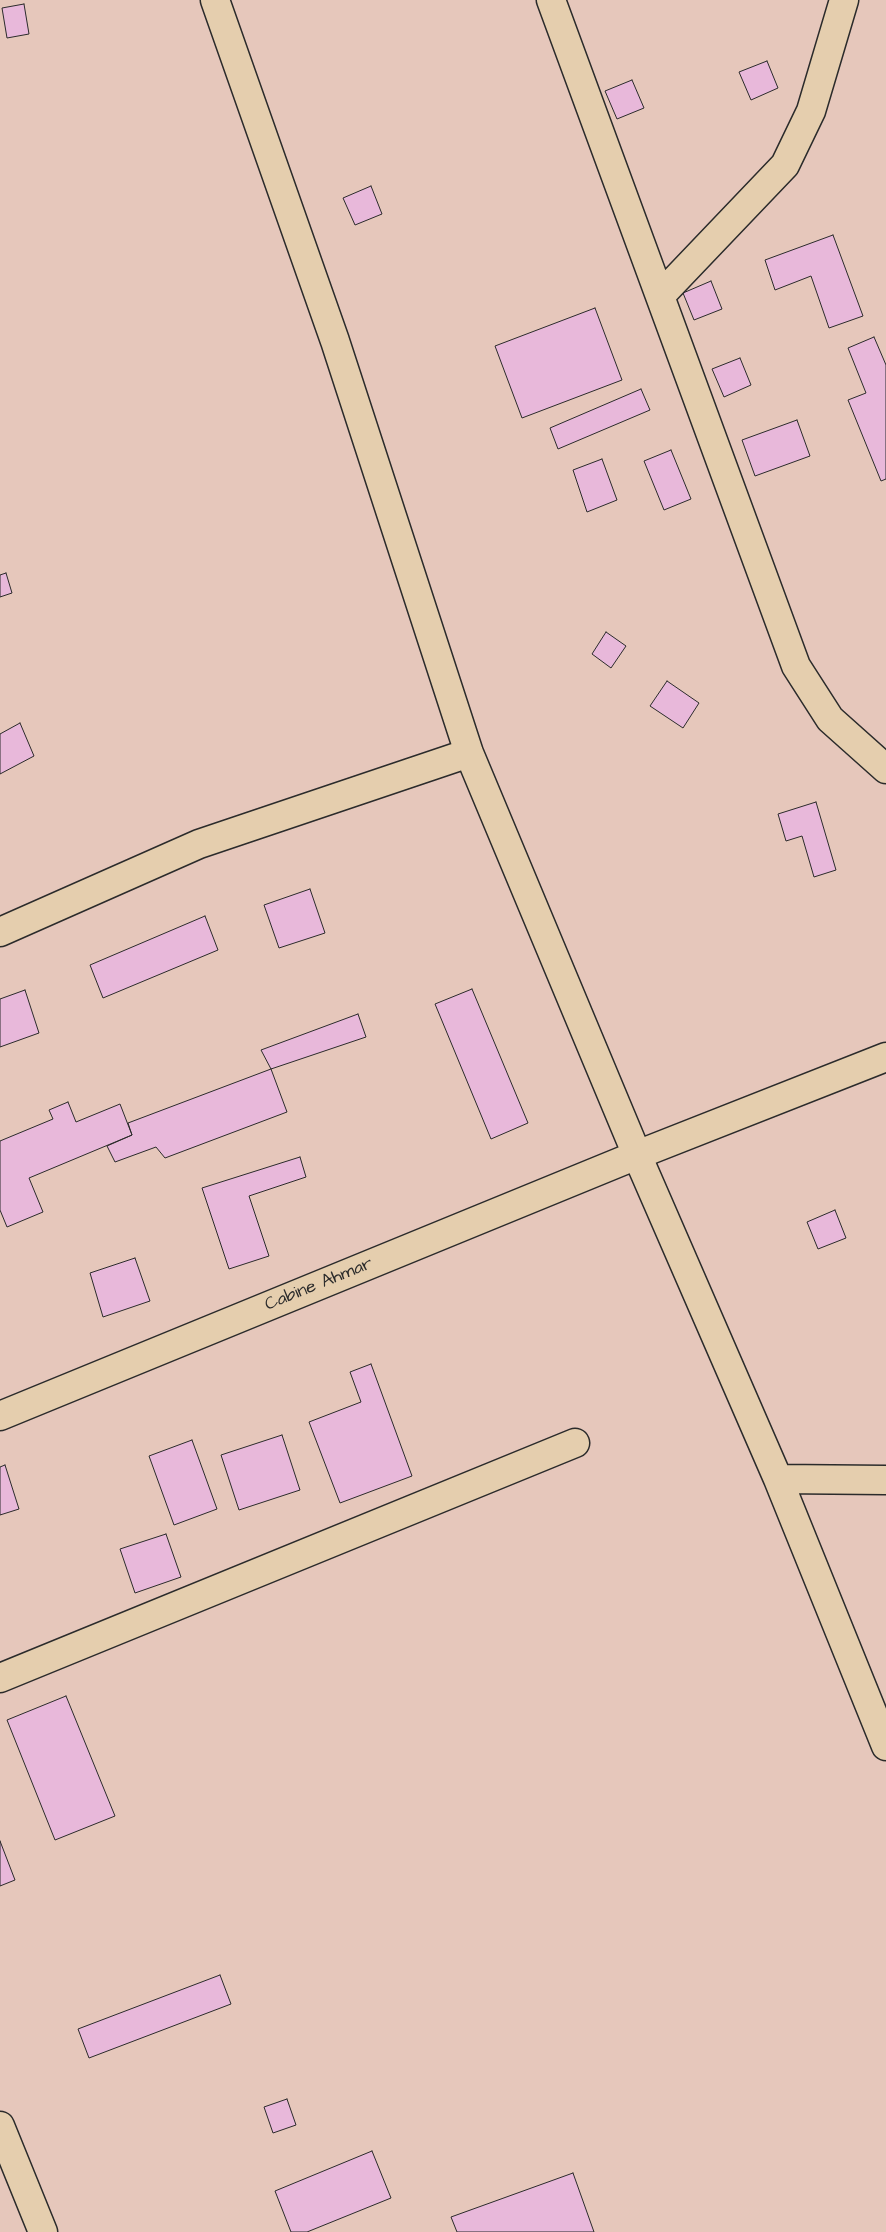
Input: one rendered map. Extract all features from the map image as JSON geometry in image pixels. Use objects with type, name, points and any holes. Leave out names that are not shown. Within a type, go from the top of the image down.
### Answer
[{"type":"street","points":[[215,0],[335,341],[469,753],[637,1156],[778,1479],[886,1746]]},
{"type":"street","points":[[551,0],[796,666],[830,719],[886,769]]},
{"type":"street","points":[[660,296],[785,165],[811,111],[844,0]]},
{"type":"street","points":[[0,932],[199,844],[469,753]]},
{"type":"street","name":"Cabine Ahmar","points":[[0,1416],[637,1156],[886,1057]]},
{"type":"street","points":[[0,1678],[575,1443]]},
{"type":"street","points":[[778,1479],[886,1480]]},
{"type":"street","points":[[0,2126],[43,2232]]},
{"type":"building","points":[[24,4],[29,34],[7,38],[2,8]]},
{"type":"building","points":[[767,61],[778,88],[751,100],[739,72]]},
{"type":"building","points":[[632,80],[644,108],[617,119],[605,91]]},
{"type":"building","points":[[371,186],[382,214],[355,225],[343,198]]},
{"type":"building","points":[[833,235],[863,316],[829,328],[811,276],[775,290],[765,260]]},
{"type":"building","points":[[711,281],[722,309],[694,320],[683,293]]},
{"type":"building","points":[[595,308],[622,380],[522,418],[495,346]]},
{"type":"building","points":[[874,337],[886,365],[886,479],[881,481],[848,400],[866,393],[848,348]]},
{"type":"building","points":[[740,358],[751,385],[724,397],[712,369]]},
{"type":"building","points":[[641,389],[650,410],[558,449],[550,428]]},
{"type":"building","points":[[797,420],[810,456],[755,476],[742,440]]},
{"type":"building","points":[[671,450],[691,499],[664,510],[644,461]]},
{"type":"building","points":[[602,459],[617,500],[587,512],[573,470]]},
{"type":"building","points":[[6,573],[12,593],[0,597],[0,575]]},
{"type":"building","points":[[606,632],[626,646],[611,668],[592,654]]},
{"type":"building","points":[[667,681],[699,703],[683,728],[650,706]]},
{"type":"building","points":[[20,723],[34,756],[0,774],[0,734]]},
{"type":"building","points":[[816,802],[836,870],[814,877],[802,836],[786,841],[778,814]]},
{"type":"building","points":[[310,889],[325,933],[279,948],[264,905]]},
{"type":"building","points":[[205,916],[218,950],[103,998],[90,965]]},
{"type":"building","points":[[472,989],[528,1123],[491,1139],[435,1004]]},
{"type":"building","points":[[25,990],[39,1033],[0,1047],[0,999]]},
{"type":"building","points":[[358,1014],[366,1037],[271,1069],[261,1050]]},
{"type":"building","points":[[271,1069],[287,1112],[165,1158],[156,1147],[115,1162],[107,1146],[132,1135],[128,1123]]},
{"type":"building","points":[[68,1102],[76,1122],[120,1104],[132,1135],[29,1178],[43,1212],[7,1227],[0,1210],[0,1141],[53,1119],[49,1110]]},
{"type":"building","points":[[300,1157],[306,1177],[249,1196],[269,1256],[229,1269],[202,1188]]},
{"type":"building","points":[[835,1210],[846,1238],[818,1249],[807,1222]]},
{"type":"building","points":[[135,1258],[150,1301],[103,1317],[90,1273]]},
{"type":"building","points":[[371,1364],[412,1476],[340,1503],[309,1422],[361,1402],[350,1372]]},
{"type":"building","points":[[282,1435],[300,1490],[239,1510],[221,1455]]},
{"type":"building","points":[[192,1440],[217,1509],[174,1525],[149,1456]]},
{"type":"building","points":[[5,1465],[19,1509],[0,1515],[0,1467]]},
{"type":"building","points":[[166,1534],[181,1577],[135,1593],[120,1549]]},
{"type":"building","points":[[66,1696],[115,1816],[55,1840],[7,1720]]},
{"type":"building","points":[[0,1841],[15,1880],[0,1886]]},
{"type":"building","points":[[220,1975],[231,2004],[89,2058],[78,2029]]},
{"type":"building","points":[[287,2099],[296,2125],[273,2133],[264,2107]]},
{"type":"building","points":[[372,2151],[391,2198],[307,2232],[291,2232],[275,2191]]},
{"type":"building","points":[[573,2173],[594,2232],[457,2232],[451,2217]]}]
